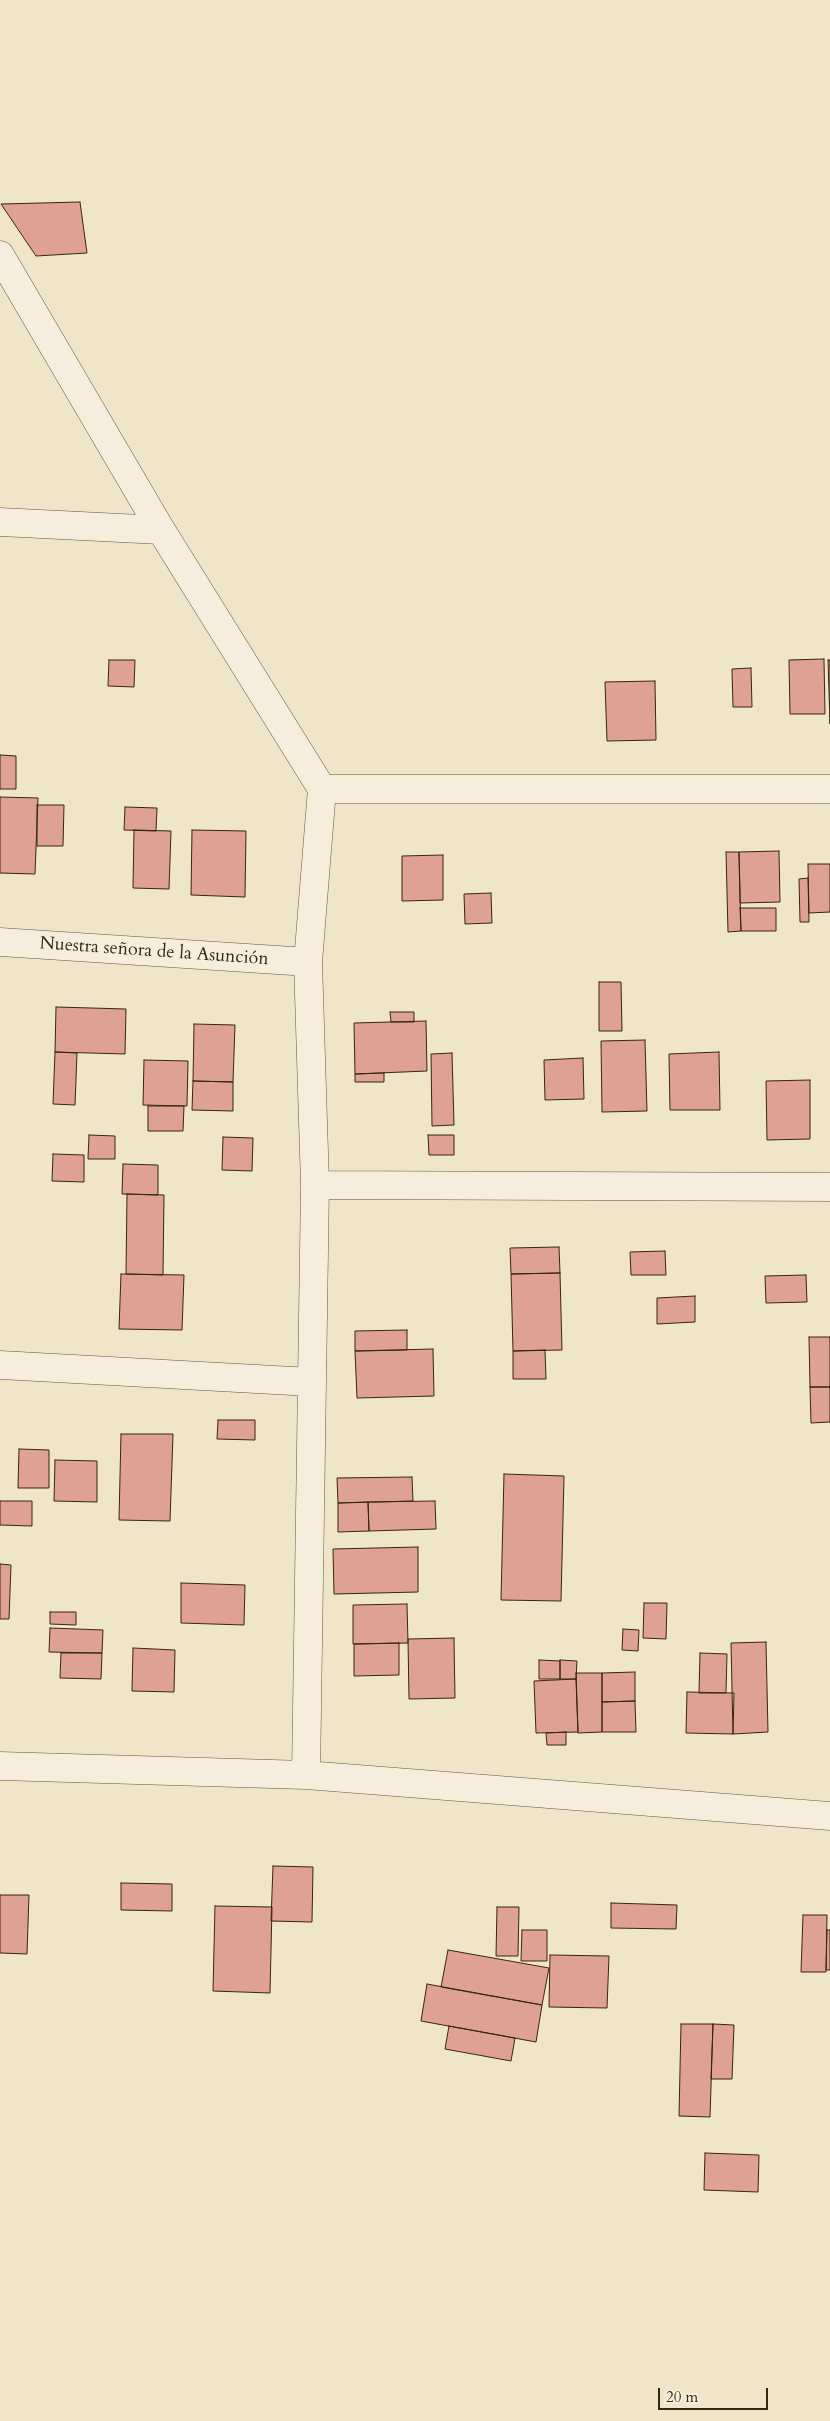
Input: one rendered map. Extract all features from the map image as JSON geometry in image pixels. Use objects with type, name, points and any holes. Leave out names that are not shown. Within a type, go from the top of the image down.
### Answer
[{"type":"street","points":[[0,255],[161,530],[322,789],[308,962],[315,1185],[306,1775]]},
{"type":"street","points":[[0,522],[161,530]]},
{"type":"street","points":[[322,789],[830,789]]},
{"type":"street","name":"Nuestra señora de la Asunción","points":[[0,942],[308,962]]},
{"type":"street","points":[[315,1185],[830,1187]]},
{"type":"street","points":[[0,1366],[311,1382]]},
{"type":"street","points":[[0,1766],[306,1775],[830,1816]]},
{"type":"building","points":[[80,202],[87,253],[36,256],[1,204]]},
{"type":"building","points":[[824,659],[825,714],[790,714],[789,660]]},
{"type":"building","points":[[109,660],[135,660],[134,687],[108,686]]},
{"type":"building","points":[[828,660],[830,660],[830,724]]},
{"type":"building","points":[[751,668],[752,707],[733,707],[732,669]]},
{"type":"building","points":[[655,681],[656,740],[607,741],[605,682]]},
{"type":"building","points":[[0,755],[16,756],[16,789],[0,789]]},
{"type":"building","points":[[0,797],[38,798],[35,874],[0,873]]},
{"type":"building","points":[[37,805],[64,805],[63,846],[37,846]]},
{"type":"building","points":[[125,807],[157,808],[156,831],[124,830]]},
{"type":"building","points":[[134,830],[171,831],[169,889],[133,888]]},
{"type":"building","points":[[192,830],[246,831],[245,897],[191,895]]},
{"type":"building","points":[[779,851],[780,902],[740,903],[739,852]]},
{"type":"building","points":[[726,852],[739,852],[741,931],[728,932]]},
{"type":"building","points":[[443,855],[443,900],[402,901],[402,856]]},
{"type":"building","points":[[808,864],[830,864],[830,912],[809,913]]},
{"type":"building","points":[[808,878],[809,922],[800,922],[799,879]]},
{"type":"building","points":[[491,893],[492,923],[465,924],[464,894]]},
{"type":"building","points":[[740,908],[776,908],[776,931],[741,931]]},
{"type":"building","points":[[599,982],[621,982],[622,1031],[599,1031]]},
{"type":"building","points":[[56,1007],[126,1009],[125,1054],[55,1052]]},
{"type":"building","points":[[390,1012],[414,1012],[414,1022],[391,1022]]},
{"type":"building","points":[[426,1021],[427,1071],[355,1074],[354,1023]]},
{"type":"building","points":[[194,1024],[235,1025],[233,1082],[193,1081]]},
{"type":"building","points":[[645,1040],[647,1111],[602,1112],[601,1041]]},
{"type":"building","points":[[55,1052],[77,1053],[75,1105],[53,1104]]},
{"type":"building","points":[[719,1052],[720,1110],[670,1110],[669,1054]]},
{"type":"building","points":[[452,1053],[454,1125],[432,1126],[431,1054]]},
{"type":"building","points":[[583,1058],[584,1099],[545,1100],[544,1060]]},
{"type":"building","points":[[144,1060],[188,1061],[187,1106],[143,1105]]},
{"type":"building","points":[[384,1073],[384,1082],[355,1082],[355,1074]]},
{"type":"building","points":[[810,1080],[810,1139],[767,1140],[766,1081]]},
{"type":"building","points":[[193,1081],[233,1082],[233,1111],[192,1110]]},
{"type":"building","points":[[148,1106],[184,1106],[183,1131],[148,1131]]},
{"type":"building","points":[[89,1135],[115,1136],[115,1159],[88,1159]]},
{"type":"building","points":[[428,1135],[454,1135],[454,1155],[429,1155]]},
{"type":"building","points":[[223,1137],[253,1138],[252,1171],[222,1170]]},
{"type":"building","points":[[53,1154],[84,1155],[84,1182],[52,1181]]},
{"type":"building","points":[[123,1164],[158,1165],[158,1195],[122,1194]]},
{"type":"building","points":[[127,1194],[164,1195],[163,1275],[126,1274]]},
{"type":"building","points":[[559,1247],[560,1273],[511,1274],[510,1248]]},
{"type":"building","points":[[665,1251],[666,1275],[631,1275],[630,1252]]},
{"type":"building","points":[[560,1273],[562,1350],[513,1351],[511,1274]]},
{"type":"building","points":[[121,1274],[184,1275],[182,1330],[119,1329]]},
{"type":"building","points":[[806,1275],[807,1302],[766,1303],[765,1276]]},
{"type":"building","points":[[695,1296],[695,1322],[657,1324],[657,1298]]},
{"type":"building","points":[[407,1330],[407,1350],[355,1351],[355,1331]]},
{"type":"building","points":[[809,1337],[830,1337],[830,1387],[810,1387]]},
{"type":"building","points":[[433,1349],[434,1396],[357,1398],[355,1351]]},
{"type":"building","points":[[545,1350],[546,1379],[513,1379],[513,1351]]},
{"type":"building","points":[[810,1387],[830,1387],[830,1422],[811,1423]]},
{"type":"building","points":[[218,1420],[255,1420],[255,1440],[217,1439]]},
{"type":"building","points":[[121,1434],[173,1434],[170,1521],[119,1520]]},
{"type":"building","points":[[19,1449],[49,1450],[49,1488],[18,1488]]},
{"type":"building","points":[[55,1460],[97,1461],[97,1502],[54,1501]]},
{"type":"building","points":[[504,1474],[564,1476],[561,1601],[501,1600]]},
{"type":"building","points":[[412,1477],[413,1501],[338,1503],[337,1478]]},
{"type":"building","points":[[0,1501],[32,1501],[32,1526],[0,1525]]},
{"type":"building","points":[[435,1501],[436,1529],[369,1531],[368,1502]]},
{"type":"building","points":[[368,1502],[369,1531],[338,1532],[338,1503]]},
{"type":"building","points":[[418,1547],[418,1592],[334,1594],[333,1549]]},
{"type":"building","points":[[0,1564],[11,1565],[9,1619],[0,1619]]},
{"type":"building","points":[[181,1583],[245,1585],[244,1625],[181,1623]]},
{"type":"building","points":[[644,1603],[667,1603],[666,1639],[643,1638]]},
{"type":"building","points":[[407,1604],[408,1643],[353,1644],[353,1605]]},
{"type":"building","points":[[50,1612],[76,1612],[76,1625],[50,1624]]},
{"type":"building","points":[[50,1628],[103,1630],[102,1653],[49,1652]]},
{"type":"building","points":[[623,1629],[639,1630],[638,1651],[622,1650]]},
{"type":"building","points":[[454,1638],[455,1698],[409,1699],[408,1639]]},
{"type":"building","points":[[766,1642],[768,1732],[733,1734],[731,1643]]},
{"type":"building","points":[[399,1643],[399,1675],[354,1676],[354,1644]]},
{"type":"building","points":[[133,1648],[175,1650],[174,1692],[132,1691]]},
{"type":"building","points":[[61,1653],[102,1653],[101,1679],[60,1678]]},
{"type":"building","points":[[700,1653],[727,1654],[726,1693],[699,1693]]},
{"type":"building","points":[[539,1660],[560,1661],[560,1679],[539,1679]]},
{"type":"building","points":[[560,1660],[577,1661],[576,1679],[560,1679]]},
{"type":"building","points":[[635,1672],[635,1701],[602,1702],[602,1673]]},
{"type":"building","points":[[576,1673],[602,1673],[602,1732],[578,1733]]},
{"type":"building","points":[[576,1679],[578,1732],[536,1733],[534,1681]]},
{"type":"building","points":[[687,1692],[734,1693],[733,1734],[686,1733]]},
{"type":"building","points":[[635,1701],[636,1732],[602,1732],[602,1702]]},
{"type":"building","points":[[566,1732],[566,1745],[547,1745],[546,1733]]},
{"type":"building","points":[[273,1866],[313,1867],[312,1922],[271,1921]]},
{"type":"building","points":[[121,1883],[172,1884],[172,1911],[121,1910]]},
{"type":"building","points":[[0,1895],[29,1895],[27,1954],[0,1953]]},
{"type":"building","points":[[611,1903],[677,1905],[676,1929],[611,1928]]},
{"type":"building","points":[[215,1906],[272,1907],[270,1993],[213,1991]]},
{"type":"building","points":[[497,1907],[519,1907],[518,1956],[496,1956]]},
{"type":"building","points":[[803,1915],[827,1915],[826,1972],[801,1972]]},
{"type":"building","points":[[522,1930],[547,1930],[547,1961],[521,1961]]},
{"type":"building","points":[[827,1930],[830,1930],[830,1970],[826,1970]]},
{"type":"building","points":[[448,1950],[549,1968],[542,2005],[441,1987]]},
{"type":"building","points":[[550,1955],[609,1956],[607,2008],[549,2007]]},
{"type":"building","points":[[427,1984],[542,2005],[536,2042],[421,2021]]},
{"type":"building","points":[[681,2024],[713,2024],[710,2117],[679,2116]]},
{"type":"building","points":[[713,2024],[734,2025],[732,2079],[711,2079]]},
{"type":"building","points":[[449,2026],[515,2038],[511,2061],[445,2049]]},
{"type":"building","points":[[705,2153],[759,2155],[758,2192],[704,2190]]}]
